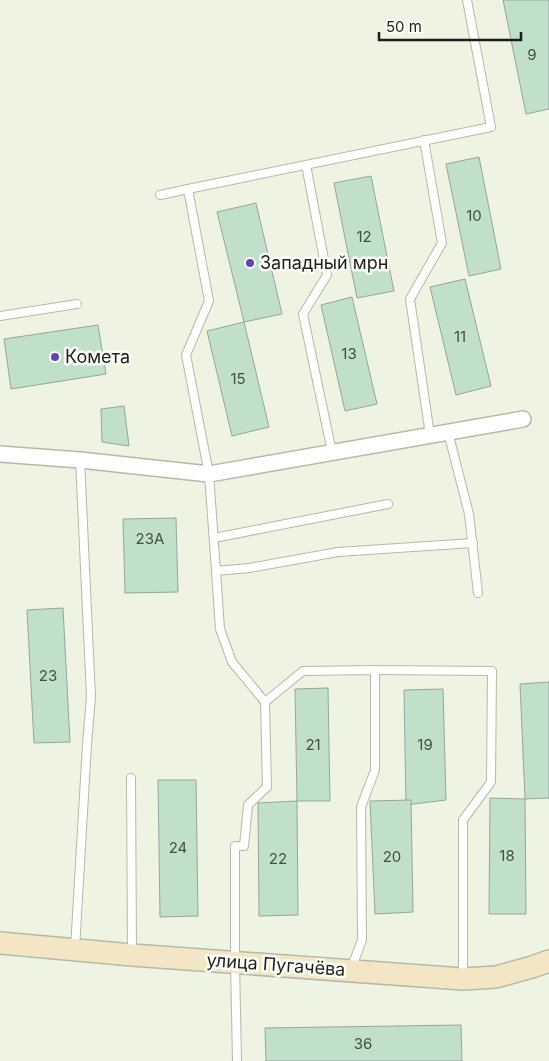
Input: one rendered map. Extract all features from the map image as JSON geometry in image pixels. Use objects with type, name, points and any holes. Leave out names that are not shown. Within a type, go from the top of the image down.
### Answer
[{"type":"street","points":[[0,454],[80,460],[209,474],[522,419]]},
{"type":"street","name":"улица Пугачёва","points":[[0,943],[75,951],[463,978],[496,977],[549,961]]},
{"type":"lane","points":[[160,195],[492,126],[467,0]]},
{"type":"lane","points":[[424,140],[442,243],[410,299],[430,435]]},
{"type":"lane","points":[[306,165],[327,275],[303,314],[332,452]]},
{"type":"lane","points":[[188,189],[210,302],[186,355],[209,474],[220,629],[232,662],[265,702],[267,787],[248,805],[244,846],[235,846],[237,1061]]},
{"type":"lane","points":[[0,316],[77,304]]},
{"type":"lane","points":[[448,432],[469,514],[478,593]]},
{"type":"lane","points":[[75,951],[91,697],[80,460]]},
{"type":"lane","points":[[214,538],[388,504]]},
{"type":"lane","points":[[216,571],[249,568],[338,552],[472,544]]},
{"type":"lane","points":[[350,970],[362,940],[361,807],[375,770],[375,670]]},
{"type":"lane","points":[[265,702],[303,671],[492,671],[491,782],[463,820],[463,978]]},
{"type":"lane","points":[[131,778],[132,955]]},
{"type":"building","points":[[503,0],[549,0],[549,109],[526,114]]},
{"type":"building","points":[[479,157],[501,269],[469,276],[446,164]]},
{"type":"building","points":[[371,176],[394,291],[357,298],[334,183]]},
{"type":"building","name":"Западный мрн","points":[[256,203],[282,314],[244,322],[217,212]]},
{"type":"building","points":[[465,279],[491,386],[456,395],[430,287]]},
{"type":"building","points":[[352,297],[377,404],[345,411],[321,305]]},
{"type":"building","points":[[244,322],[269,427],[232,436],[207,331]]},
{"type":"building","points":[[98,325],[106,374],[11,389],[4,339]]},
{"type":"building","points":[[124,406],[129,446],[102,442],[101,409]]},
{"type":"building","points":[[176,518],[178,592],[125,593],[123,519]]},
{"type":"building","points":[[63,608],[70,742],[34,743],[27,610]]},
{"type":"building","points":[[549,682],[549,798],[525,799],[520,684]]},
{"type":"building","points":[[328,688],[330,801],[297,801],[295,689]]},
{"type":"building","points":[[443,689],[446,800],[406,805],[404,690]]},
{"type":"building","points":[[158,780],[196,780],[198,916],[160,917]]},
{"type":"building","points":[[490,798],[525,799],[526,914],[489,914]]},
{"type":"building","points":[[411,800],[413,912],[375,914],[370,801]]},
{"type":"building","points":[[297,801],[298,915],[259,916],[258,803]]},
{"type":"building","points":[[461,1025],[462,1061],[266,1061],[265,1028]]},
{"type":"place","name":"Западный мрн","points":[[250,263]]},
{"type":"place","name":"Комета","points":[[55,357]]}]
